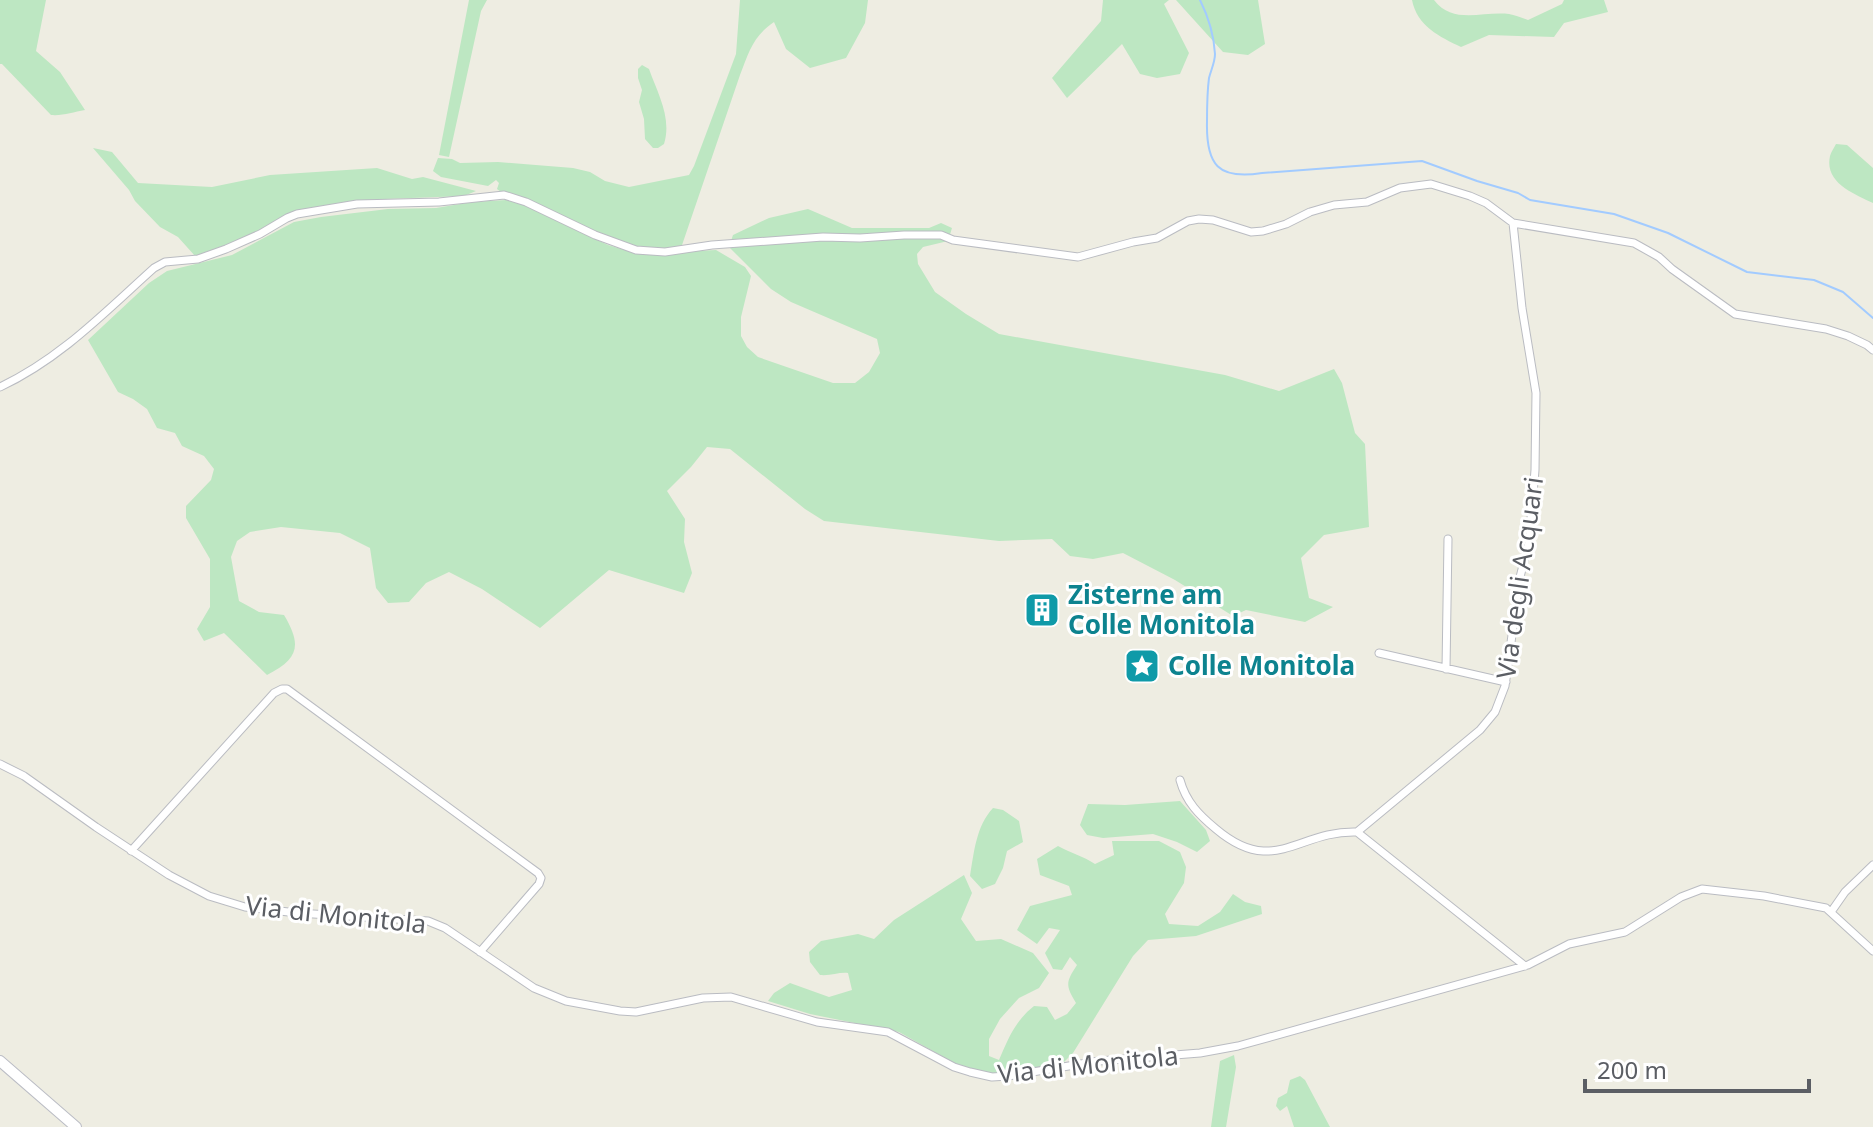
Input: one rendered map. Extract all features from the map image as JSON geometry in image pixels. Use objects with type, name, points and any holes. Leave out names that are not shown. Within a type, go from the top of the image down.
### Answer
[{"type":"main road","points":[[0,1061],[76,1127]]},
{"type":"street","points":[[0,387],[58,353],[154,268],[165,262],[198,259],[226,249],[297,214],[357,204],[439,202],[504,195],[636,250],[665,252],[754,241],[823,237],[941,235],[953,240],[1078,257],[1157,238],[1188,221],[1213,220],[1251,232],[1263,231],[1334,205],[1367,202],[1400,188],[1431,184],[1486,203],[1513,223],[1634,243],[1659,257],[1735,314],[1826,329],[1848,336],[1873,350]]},
{"type":"street","name":"Via degli Acquari","points":[[1357,832],[1480,730],[1495,712],[1503,695],[1521,573],[1528,547],[1535,470],[1536,398],[1513,223]]},
{"type":"street","points":[[1446,669],[1448,539]]},
{"type":"street","points":[[1379,653],[1506,682]]},
{"type":"street","points":[[131,851],[274,693],[287,689],[538,873],[541,878],[539,884],[480,952]]},
{"type":"street","name":"Via di Monitola","points":[[0,764],[24,776],[131,851],[186,885],[228,903],[297,913],[424,920],[442,926],[534,988],[561,1000],[636,1012],[703,998],[731,997],[817,1022],[888,1032],[960,1069],[996,1077],[1099,1061],[1226,1049],[1525,966],[1569,944],[1625,932],[1681,897],[1702,889],[1821,906],[1831,912]]},
{"type":"street","points":[[1180,780],[1187,800],[1199,815],[1231,842],[1248,849],[1267,852],[1332,833],[1357,832],[1525,966]]},
{"type":"street","points":[[1873,865],[1845,892],[1831,912],[1873,951]]},
{"type":"green space","points":[[0,0],[46,0],[36,51],[60,72],[85,110],[51,115],[0,64]]},
{"type":"green space","points":[[469,0],[487,0],[481,11],[449,157],[439,155]]},
{"type":"green space","points":[[740,0],[868,0],[865,23],[846,58],[810,68],[786,49],[774,22],[756,39],[740,75],[681,248],[637,247],[601,236],[545,207],[501,192],[497,189],[499,183],[496,180],[488,186],[441,177],[433,171],[438,158],[460,163],[498,162],[573,168],[629,187],[689,175],[736,54]]},
{"type":"green space","points":[[1103,0],[1169,0],[1164,4],[1189,53],[1180,74],[1157,78],[1140,74],[1122,44],[1067,98],[1052,78],[1101,21]]},
{"type":"green space","points":[[1176,0],[1258,0],[1265,44],[1248,55],[1223,52]]},
{"type":"green space","points":[[1412,0],[1434,0],[1442,8],[1459,15],[1509,14],[1528,20],[1562,4],[1564,0],[1604,0],[1608,12],[1564,23],[1554,37],[1489,35],[1461,47],[1424,24]]},
{"type":"green space","points":[[642,65],[649,69],[665,115],[664,144],[658,148],[653,148],[645,139],[639,102],[642,90],[638,78],[638,69]]},
{"type":"green space","points":[[1836,144],[1847,145],[1873,168],[1873,203],[1836,180],[1829,165]]},
{"type":"green space","points":[[93,148],[112,152],[138,183],[212,187],[270,175],[377,168],[412,179],[423,177],[476,191],[464,196],[385,199],[297,211],[248,237],[195,256],[178,237],[160,227],[135,201]]},
{"type":"green space","points":[[506,200],[517,202],[608,245],[638,254],[716,250],[745,267],[751,276],[741,317],[741,336],[747,347],[758,357],[833,383],[855,383],[869,372],[880,353],[877,339],[791,302],[771,289],[729,247],[733,235],[769,218],[808,209],[852,228],[929,228],[941,223],[952,228],[948,241],[923,247],[917,254],[918,264],[935,292],[999,334],[1225,375],[1279,391],[1334,369],[1342,383],[1355,433],[1365,444],[1369,527],[1324,535],[1301,558],[1309,598],[1333,607],[1305,622],[1246,610],[1233,616],[1175,580],[1123,553],[1093,559],[1070,556],[1052,539],[999,541],[824,521],[730,449],[707,447],[667,491],[685,519],[684,542],[692,573],[684,593],[609,570],[540,628],[482,589],[449,572],[426,583],[409,602],[388,603],[376,588],[370,548],[340,533],[281,527],[250,532],[237,541],[231,557],[239,601],[259,612],[284,615],[295,643],[291,657],[267,675],[224,633],[204,641],[197,629],[210,607],[210,559],[186,518],[186,506],[211,480],[214,469],[204,456],[182,446],[175,433],[157,428],[147,409],[118,392],[88,340],[149,283],[167,271],[232,255],[294,222],[388,209],[436,208]]},
{"type":"green space","points":[[1180,801],[1206,830],[1210,841],[1197,852],[1153,834],[1103,838],[1087,835],[1080,825],[1088,804]]},
{"type":"green space","points":[[993,808],[1003,810],[1019,821],[1023,842],[1007,851],[995,884],[982,889],[970,876],[979,831]]},
{"type":"green space","points":[[1112,841],[1159,841],[1180,852],[1186,867],[1184,883],[1165,914],[1169,924],[1198,926],[1220,912],[1233,894],[1245,902],[1261,906],[1262,914],[1196,936],[1148,940],[1133,956],[1073,1053],[1061,1065],[986,1073],[954,1063],[899,1032],[810,1014],[768,1001],[790,983],[829,997],[852,990],[848,973],[820,975],[810,962],[809,952],[821,941],[858,934],[874,939],[894,920],[964,875],[972,893],[961,919],[976,941],[1001,939],[1033,953],[1049,973],[1039,988],[1019,998],[1000,1019],[989,1039],[989,1056],[999,1060],[1017,1024],[1034,1006],[1047,1007],[1055,1020],[1067,1014],[1076,1003],[1068,984],[1077,965],[1070,957],[1062,970],[1053,969],[1045,953],[1060,930],[1049,928],[1037,944],[1017,930],[1030,906],[1072,895],[1069,886],[1040,875],[1037,859],[1058,846],[1095,864],[1114,855]]},
{"type":"green space","points":[[1234,1055],[1236,1067],[1226,1127],[1211,1127],[1220,1061]]},
{"type":"green space","points":[[1300,1076],[1330,1127],[1294,1127],[1287,1106],[1280,1111],[1276,1106],[1278,1098],[1287,1093],[1290,1080]]},
{"type":"waterway","points":[[1200,0],[1210,26],[1215,54],[1207,95],[1207,137],[1212,159],[1225,171],[1247,175],[1422,161],[1518,193],[1530,200],[1614,214],[1668,233],[1747,272],[1814,280],[1843,292],[1873,318]]},
{"type":"place","name":"Zisterne am Colle Monitola","points":[[1042,610]]},
{"type":"place","name":"Colle Monitola","points":[[1142,666]]}]
